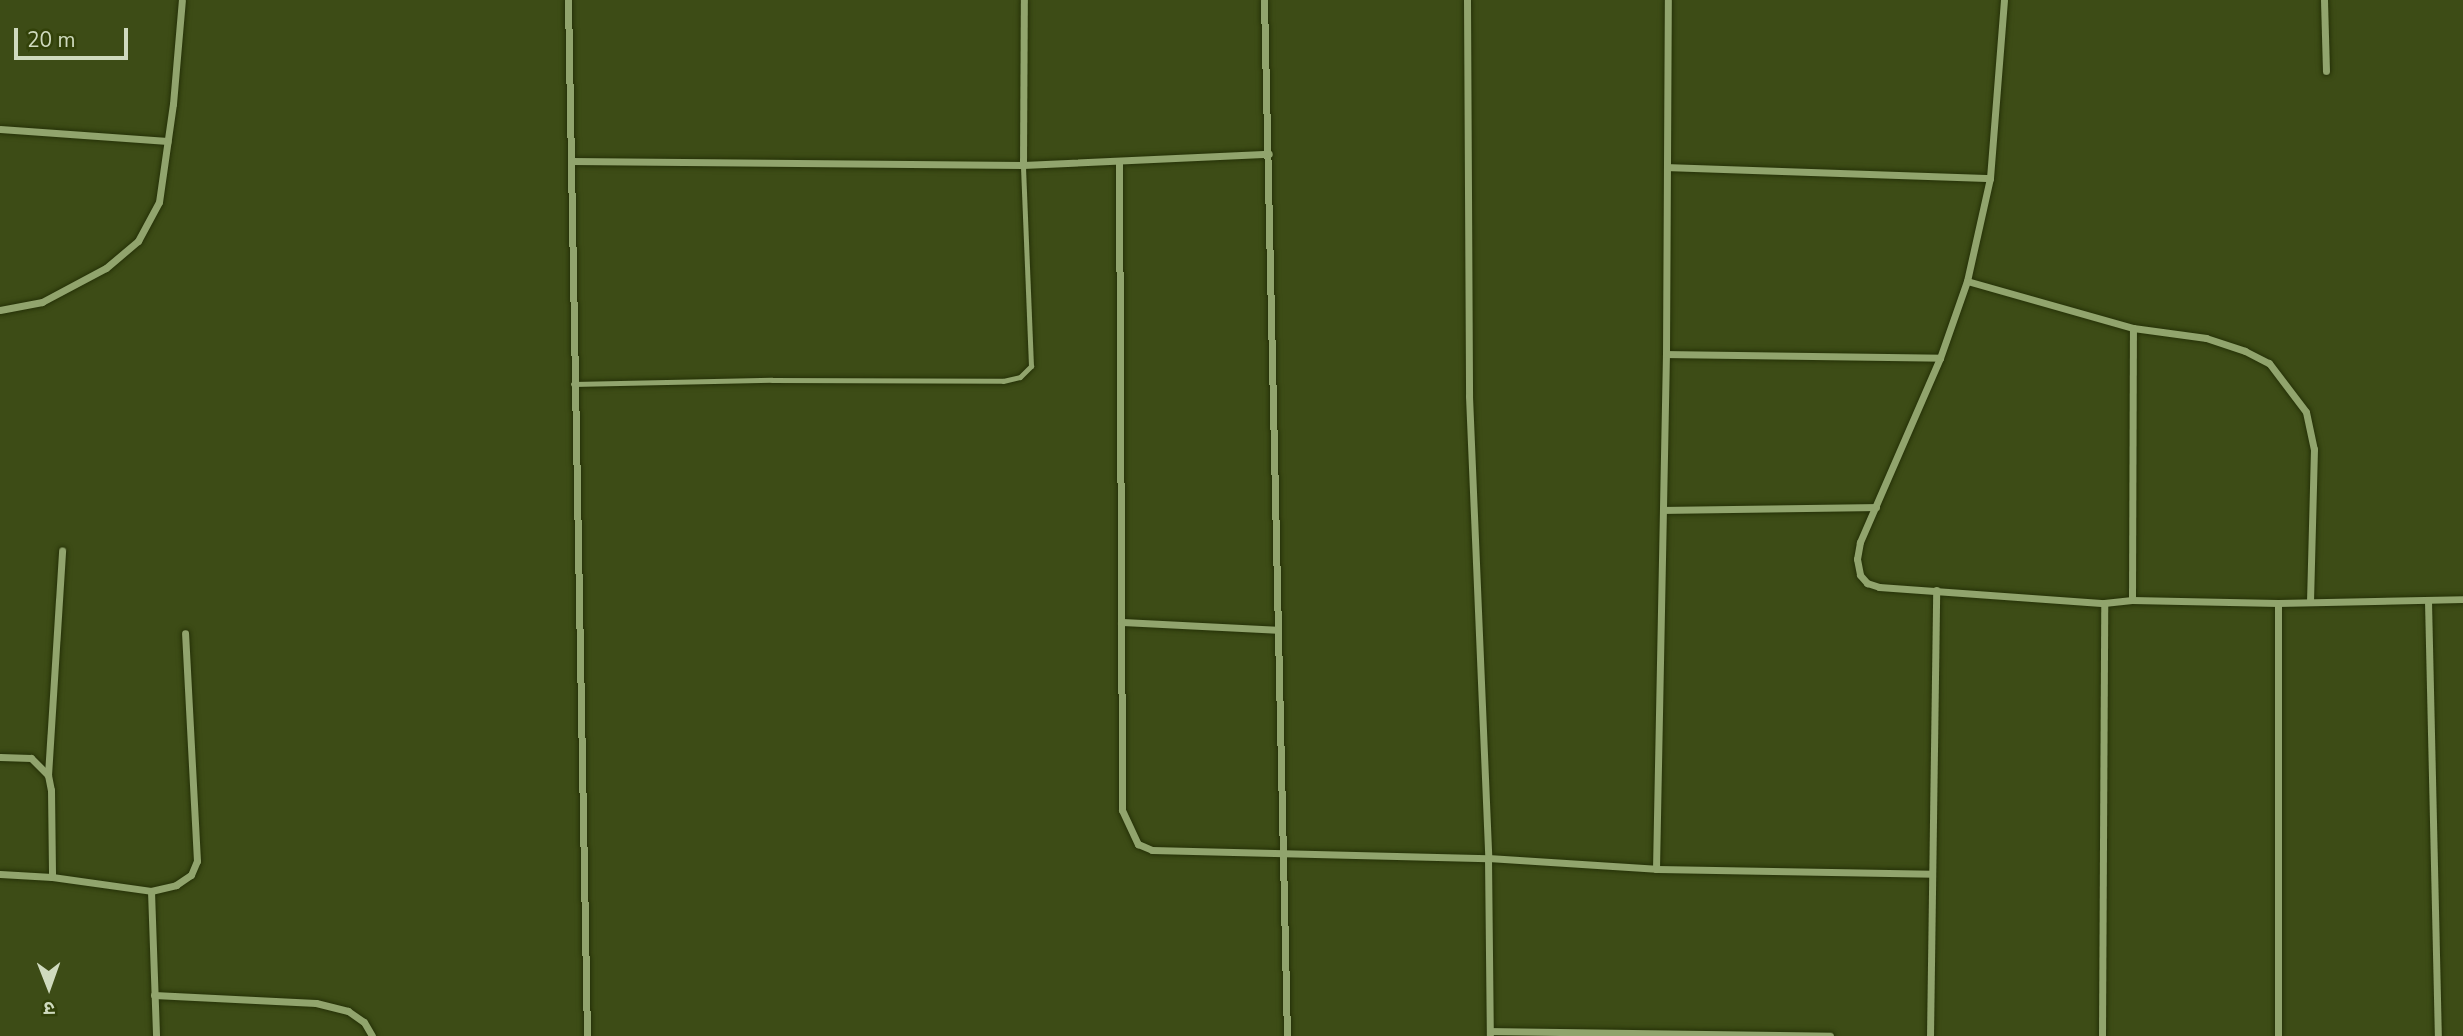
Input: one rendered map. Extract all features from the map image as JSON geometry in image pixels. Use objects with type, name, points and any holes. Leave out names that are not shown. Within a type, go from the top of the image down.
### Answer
[{"type":"street","points":[[0,310],[42,302],[106,268],[138,240],[159,202],[182,0]]},
{"type":"street","points":[[568,0],[587,1036]]},
{"type":"street","points":[[1023,165],[1024,0]]},
{"type":"street","points":[[1264,0],[1287,1036]]},
{"type":"street","points":[[1467,0],[1469,396],[1488,859],[1490,1033],[1830,1036]]},
{"type":"street","points":[[1656,869],[1666,354],[1668,0]]},
{"type":"street","points":[[2004,0],[1990,178],[1967,281],[1940,358],[1875,507],[1857,559],[1860,575],[1867,583],[1879,587],[2104,603],[2132,600],[2278,603],[2463,600]]},
{"type":"street","points":[[2324,0],[2326,71]]},
{"type":"street","points":[[0,129],[168,141]]},
{"type":"street","points":[[571,161],[1023,165],[1269,154]]},
{"type":"street","points":[[1119,162],[1122,810],[1138,844],[1152,850],[1282,851],[1656,869],[1932,873]]},
{"type":"street","points":[[1668,167],[1990,178]]},
{"type":"street","points":[[1967,281],[2133,328],[2206,338],[2245,351],[2269,363],[2306,412],[2314,449],[2310,601]]},
{"type":"street","points":[[2132,600],[2133,328]]},
{"type":"street","points":[[1666,354],[1940,358]]},
{"type":"street","points":[[1663,510],[1875,507]]},
{"type":"street","points":[[52,877],[51,790],[48,775],[62,550]]},
{"type":"street","points":[[1930,1036],[1936,590]]},
{"type":"street","points":[[2428,601],[2438,1036]]},
{"type":"street","points":[[2102,1036],[2104,603]]},
{"type":"street","points":[[2278,603],[2278,1036]]},
{"type":"street","points":[[1121,622],[1278,630]]},
{"type":"street","points":[[0,874],[52,877],[151,891],[176,885],[191,875],[197,861],[185,633]]},
{"type":"street","points":[[0,757],[31,758],[48,775]]},
{"type":"street","points":[[151,891],[156,1036]]},
{"type":"street","points":[[155,995],[316,1003],[348,1011],[364,1023],[372,1036]]},
{"type":"lane","points":[[573,384],[772,380],[1003,381],[1020,377],[1031,366],[1023,165]]}]
